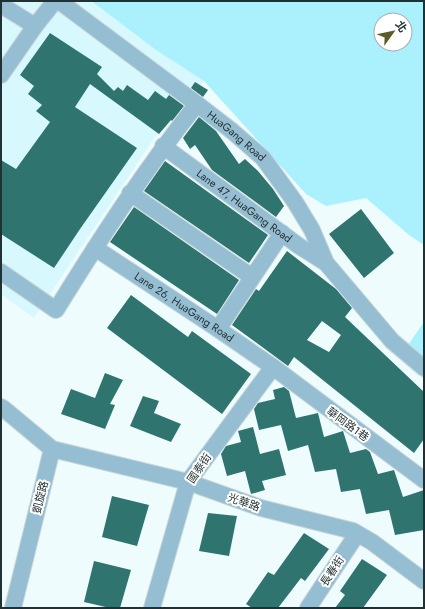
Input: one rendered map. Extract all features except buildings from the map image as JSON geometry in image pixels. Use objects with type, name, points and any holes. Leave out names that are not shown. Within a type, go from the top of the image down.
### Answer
[{"type":"street","points":[[1,75],[36,26],[57,1],[197,104]]},
{"type":"street","points":[[1,5],[36,26]]},
{"type":"street","name":"HuaGang Road","points":[[1,272],[56,310],[130,193],[163,146],[197,104],[232,131],[262,158],[295,202],[312,230],[326,264],[392,341],[424,368]]},
{"type":"street","name":"Lane 47, HuaGang Road","points":[[163,146],[326,264]]},
{"type":"street","points":[[130,193],[252,277]]},
{"type":"street","points":[[218,329],[282,233]]},
{"type":"street","name":"Lane 26, HuaGang Road","points":[[95,248],[273,367]]},
{"type":"street","name":"華岡路1巷","points":[[273,367],[424,480]]},
{"type":"street","name":"國泰街","points":[[152,608],[188,482],[273,367]]},
{"type":"street","points":[[1,408],[4,408],[52,449]]},
{"type":"street","name":"光華路","points":[[52,449],[188,482],[261,508],[353,531],[372,542],[424,581]]},
{"type":"street","name":"凱旋路","points":[[13,608],[52,449]]},
{"type":"street","name":"長春街","points":[[308,608],[357,534]]},
{"type":"shaded area","points":[[1,1],[90,1],[156,50],[204,81],[155,137],[34,318],[1,294]]},
{"type":"shaded area","points":[[91,1],[424,1],[424,245],[409,235],[366,198],[326,206],[306,194],[204,81],[156,50]]},
{"type":"shaded area","points":[[424,322],[424,379],[399,358]]}]
